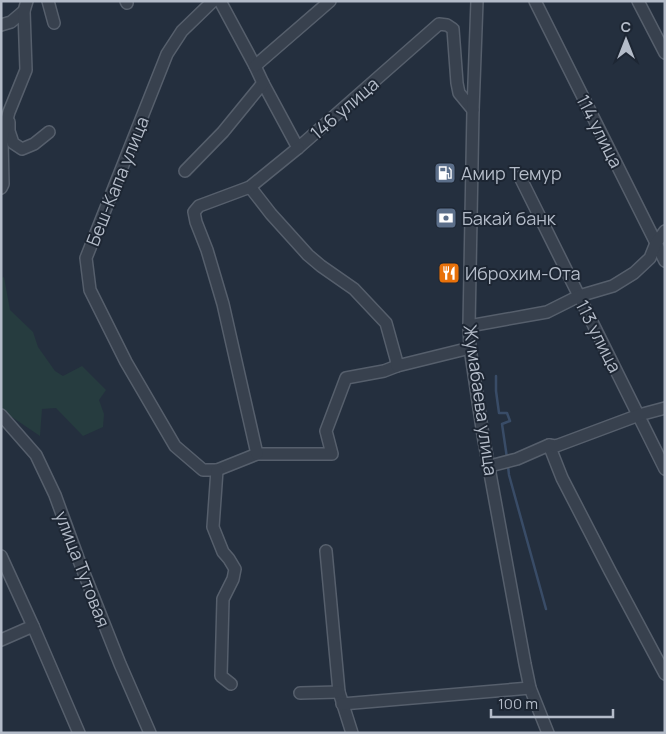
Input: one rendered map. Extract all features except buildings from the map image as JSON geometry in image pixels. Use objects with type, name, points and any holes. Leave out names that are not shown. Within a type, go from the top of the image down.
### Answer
[{"type":"street","points":[[48,1],[54,23]]},
{"type":"street","name":"Беш-Капа улица","points":[[213,1],[182,31],[167,54],[86,258],[90,290],[126,362],[176,446],[203,470],[218,470]]},
{"type":"street","name":"146 улица","points":[[220,1],[298,148],[439,24],[447,25],[453,29],[459,93],[473,110]]},
{"type":"street","points":[[255,66],[330,1]]},
{"type":"street","name":"Жумабаева улица","points":[[478,1],[473,110],[470,348],[483,435],[530,688],[548,733]]},
{"type":"street","name":"114 улица","points":[[535,1],[665,261]]},
{"type":"street","points":[[638,1],[665,52]]},
{"type":"street","points":[[1,25],[11,22],[26,6]]},
{"type":"street","points":[[1,188],[3,184],[2,138],[9,112],[26,70],[26,6]]},
{"type":"street","points":[[185,171],[224,132],[263,83]]},
{"type":"street","points":[[9,112],[9,131],[13,143],[22,149],[34,144],[49,132]]},
{"type":"street","points":[[257,454],[223,304],[194,212],[199,206],[250,187],[298,148]]},
{"type":"street","name":"113 улица","points":[[520,177],[665,468]]},
{"type":"street","points":[[250,187],[271,214],[308,255],[354,289],[386,323],[397,366]]},
{"type":"street","points":[[469,326],[547,312],[579,296],[613,286],[634,273],[650,258],[656,243],[665,231]]},
{"type":"street","points":[[231,684],[221,676],[222,634],[224,598],[233,578],[235,568],[223,552],[213,527],[218,470],[257,454],[332,454],[326,431],[346,378],[384,371],[470,348]]},
{"type":"street","points":[[490,466],[507,462],[549,445],[556,446],[665,408]]},
{"type":"street","name":"улица Тутовая","points":[[1,415],[36,455],[55,495],[120,664],[150,733]]},
{"type":"street","points":[[549,445],[562,478],[665,674]]},
{"type":"street","points":[[326,551],[339,692],[352,733]]},
{"type":"street","points":[[1,556],[79,733]]},
{"type":"street","points":[[1,640],[33,626]]},
{"type":"street","points":[[342,704],[530,688]]},
{"type":"street","points":[[300,693],[339,692]]},
{"type":"green space","points":[[4,277],[10,310],[33,332],[38,347],[55,371],[63,376],[82,366],[106,390],[99,400],[104,414],[103,427],[83,436],[56,408],[42,409],[40,436],[9,415],[1,407],[1,278]]},
{"type":"waterway","points":[[496,376],[499,413],[507,413],[510,421],[502,424],[507,458]]},
{"type":"waterway","points":[[508,466],[546,609]]},
{"type":"place","name":"Амир Темур","points":[[445,173]]},
{"type":"place","name":"Бакай банк","points":[[446,218]]},
{"type":"place","name":"Иброхим-Ота","points":[[449,273]]}]
